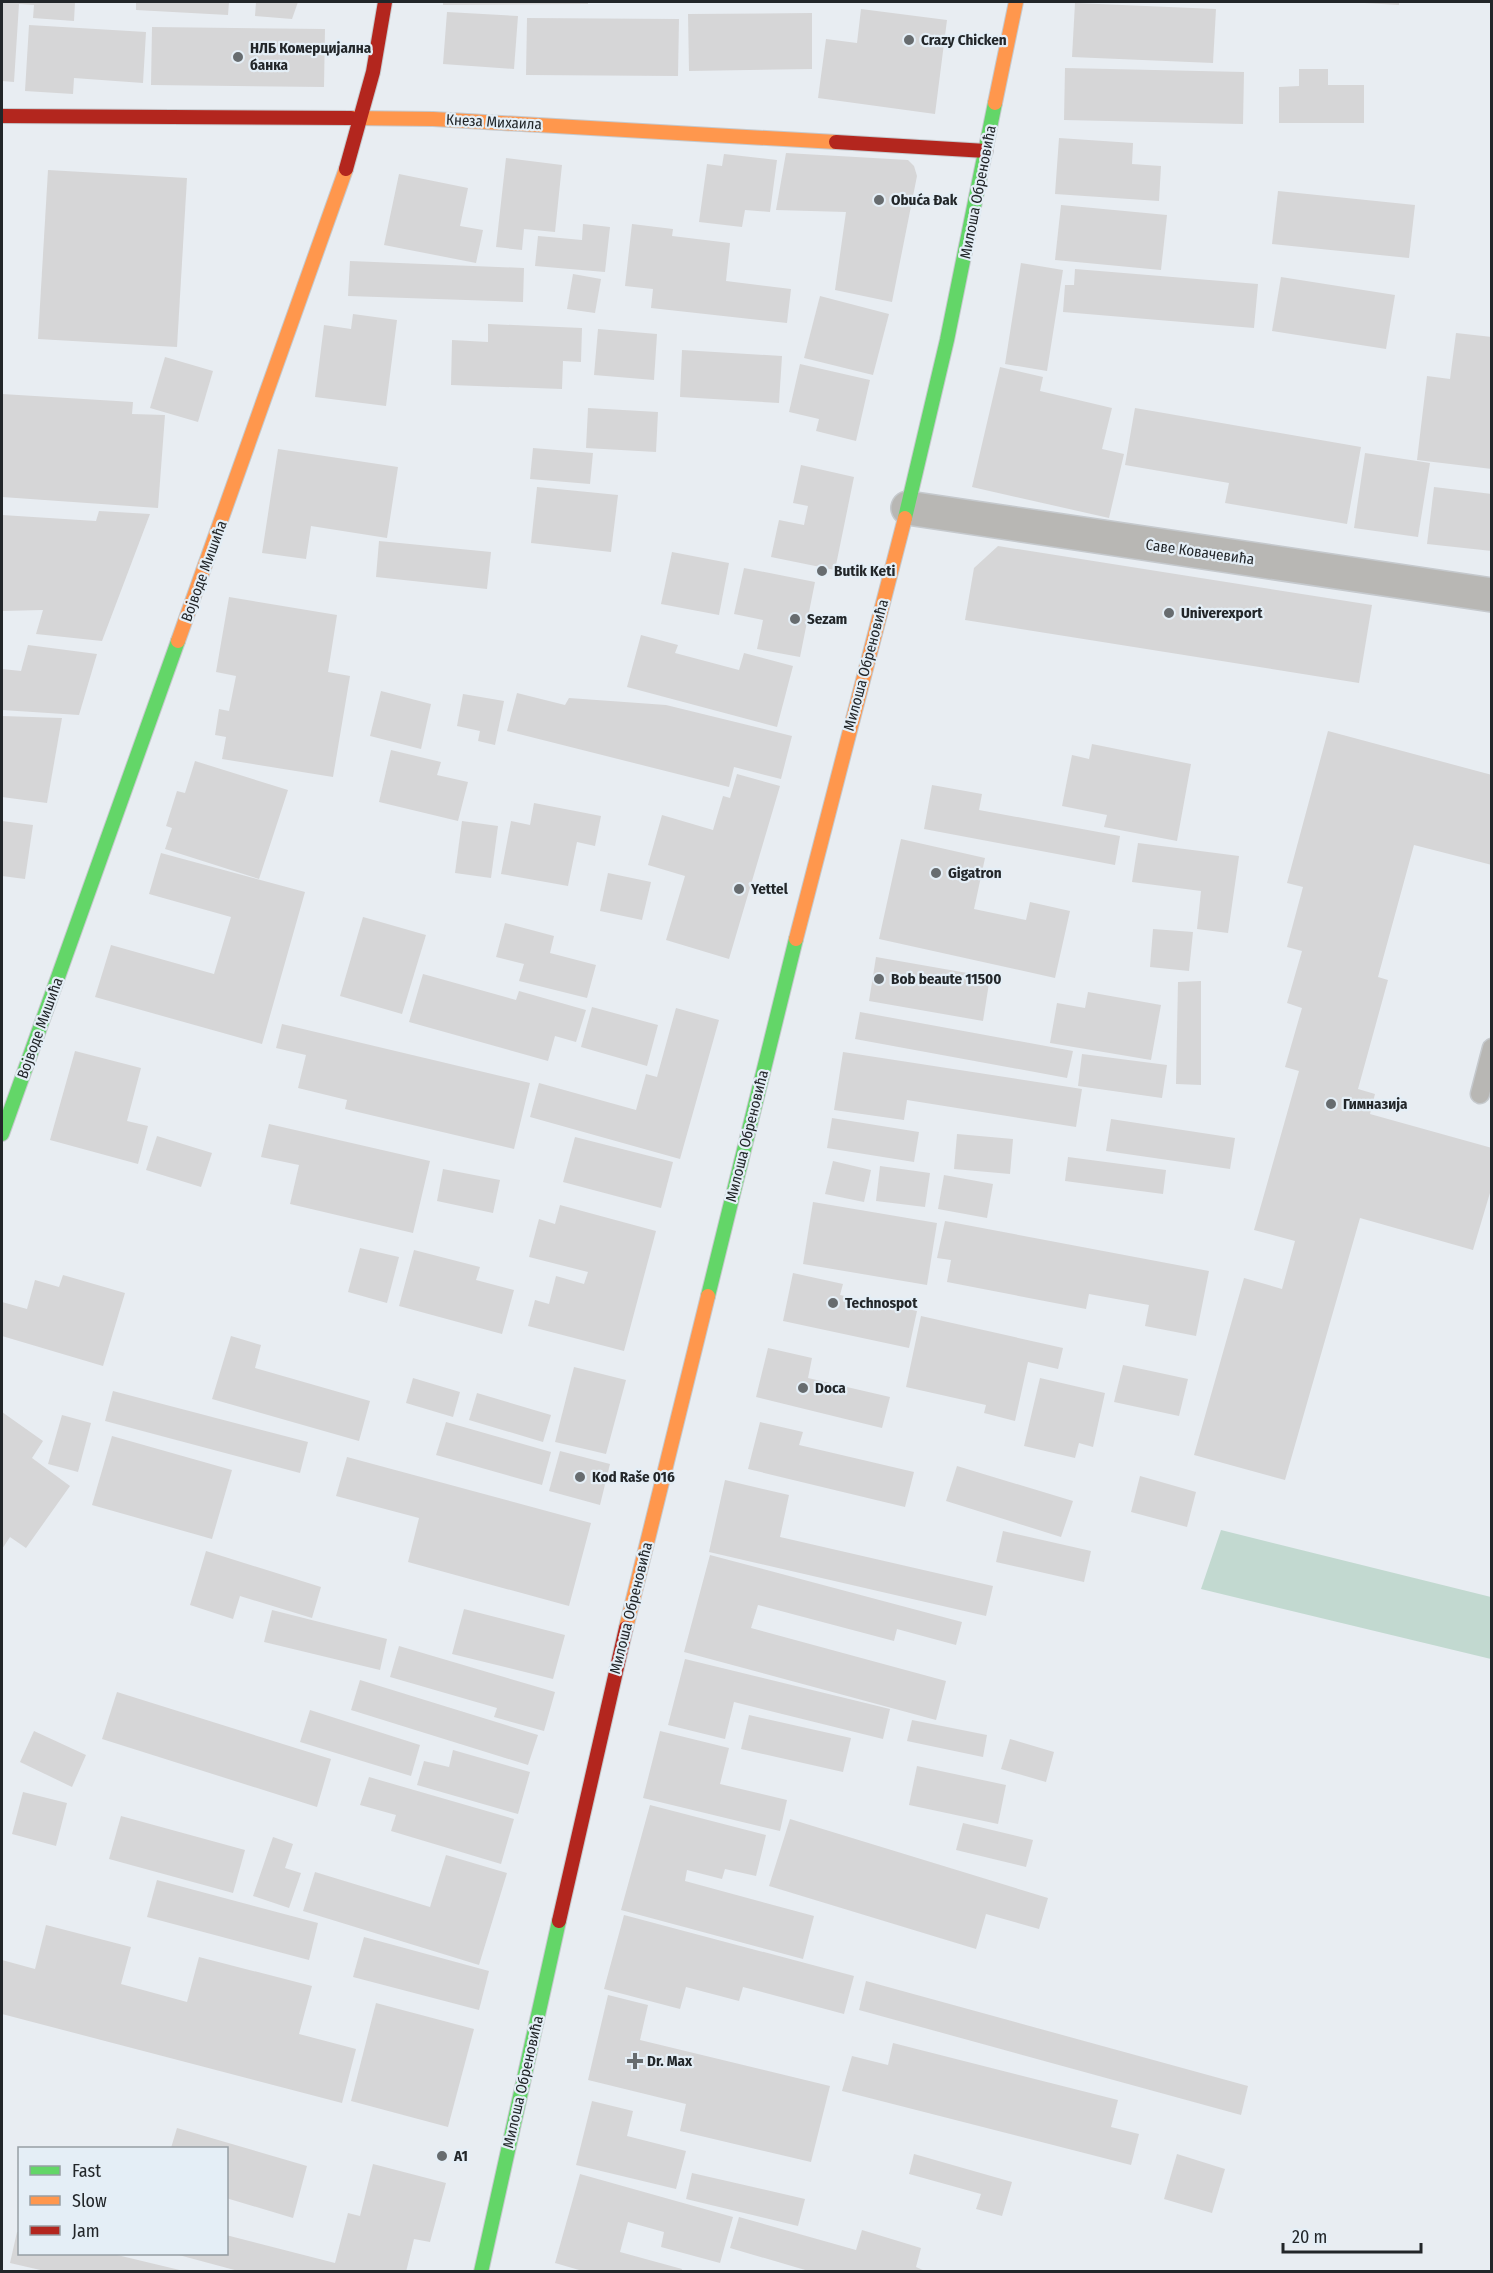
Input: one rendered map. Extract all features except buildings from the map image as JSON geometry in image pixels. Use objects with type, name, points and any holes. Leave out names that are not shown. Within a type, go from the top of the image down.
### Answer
[{"type":"street","name":"Војводе Мишића","points":[[2,1134],[138,758],[363,118],[380,44],[385,2]]},
{"type":"street","name":"Милоша Обреновића","points":[[481,2271],[597,1747],[834,785],[908,508],[947,340],[1016,2]]},
{"type":"street","name":"Кнеза Михаила","points":[[2,116],[443,119],[986,151]]},
{"type":"street","name":"Саве Ковачевића","points":[[908,508],[1491,595]]},
{"type":"lane","points":[[1480,1094],[1491,1048]]},
{"type":"green space","points":[[1221,1530],[1491,1597],[1491,1659],[1201,1589]]},
{"type":"traffic: fast","points":[[905,518],[947,340],[995,103]]},
{"type":"traffic: fast","points":[[2,1134],[178,641]]},
{"type":"traffic: fast","points":[[708,1296],[796,939]]},
{"type":"traffic: fast","points":[[481,2272],[559,1921]]},
{"type":"traffic: slow","points":[[995,103],[1016,2]]},
{"type":"traffic: slow","points":[[351,118],[433,119],[836,142]]},
{"type":"traffic: slow","points":[[178,641],[346,169]]},
{"type":"traffic: slow","points":[[796,939],[905,518]]},
{"type":"traffic: slow","points":[[626,1628],[708,1296]]},
{"type":"traffic: jam","points":[[346,169],[373,72],[385,2]]},
{"type":"traffic: jam","points":[[2,116],[351,118]]},
{"type":"traffic: jam","points":[[836,142],[986,151]]},
{"type":"traffic: jam","points":[[559,1921],[626,1628]]},
{"type":"place","name":"Crazy Chicken","points":[[909,40]]},
{"type":"place","name":"НЛБ Комерцијална банка","points":[[238,57]]},
{"type":"place","name":"Obuća Đak","points":[[879,200]]},
{"type":"place","name":"Butik Keti","points":[[822,571]]},
{"type":"place","name":"Univerexport","points":[[1169,613]]},
{"type":"place","name":"Sezam","points":[[795,619]]},
{"type":"place","name":"Gigatron","points":[[936,873]]},
{"type":"place","name":"Yettel","points":[[739,889]]},
{"type":"place","name":"Bob beaute 11500","points":[[879,979]]},
{"type":"place","name":"Гимназија","points":[[1331,1104]]},
{"type":"place","name":"Technospot","points":[[833,1303]]},
{"type":"place","name":"Doca","points":[[803,1388]]},
{"type":"place","name":"Kod Raše 016","points":[[580,1477]]},
{"type":"place","name":"Dr. Max","points":[[635,2061]]},
{"type":"place","name":"A1","points":[[442,2156]]}]
